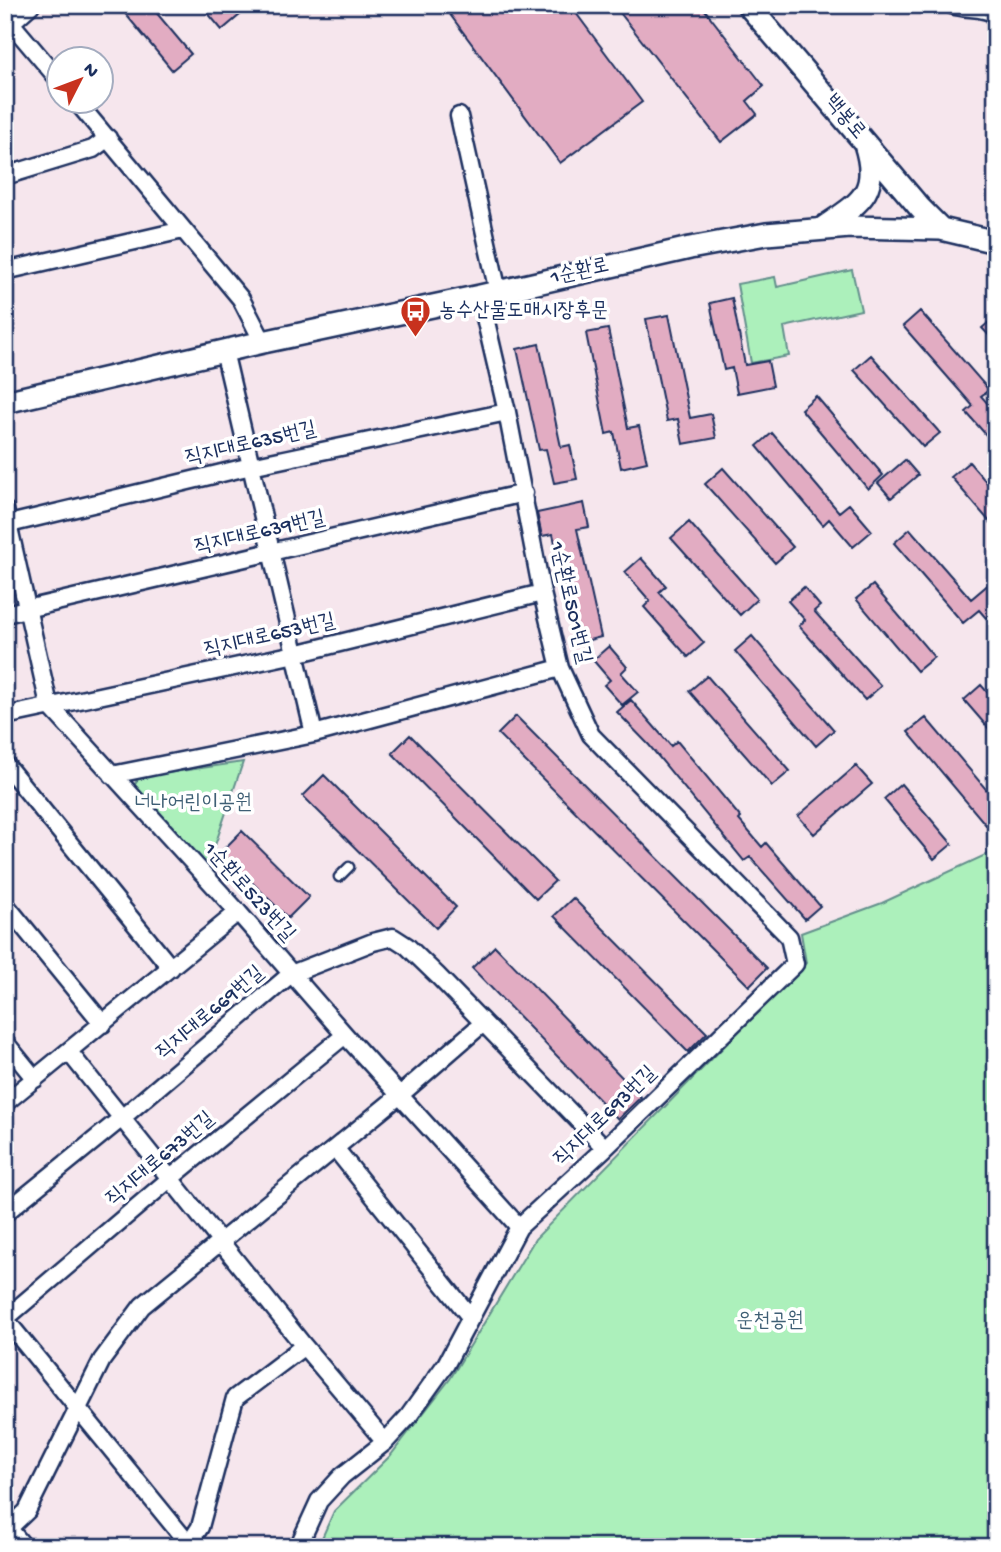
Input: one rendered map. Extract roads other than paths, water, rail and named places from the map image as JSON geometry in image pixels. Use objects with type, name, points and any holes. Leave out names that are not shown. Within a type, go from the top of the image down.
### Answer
[{"type":"street","points":[[31,5],[8,20],[46,65]]},
{"type":"street","name":"백봉로","points":[[748,5],[920,208],[941,229]]},
{"type":"street","points":[[952,5],[984,9],[996,15]]},
{"type":"street","points":[[89,116],[242,299],[263,342]]},
{"type":"street","name":"1순환로501번길","points":[[459,116],[507,412],[542,593],[560,668],[590,735],[789,937],[794,964]]},
{"type":"street","points":[[5,176],[93,149],[108,138]]},
{"type":"street","points":[[821,229],[854,206],[868,188],[870,164],[865,142]]},
{"type":"street","name":"1순환로","points":[[5,402],[263,342],[690,248],[766,234],[850,227],[941,229],[996,242]]},
{"type":"street","points":[[5,271],[183,230]]},
{"type":"street","points":[[224,351],[314,734]]},
{"type":"street","name":"직지대로635번길","points":[[6,520],[507,412]]},
{"type":"street","name":"직지대로639번길","points":[[5,614],[524,493]]},
{"type":"street","name":"1순환로523번길","points":[[6,520],[49,705],[519,1227]]},
{"type":"street","name":"직지대로653번길","points":[[5,716],[295,654],[542,593]]},
{"type":"street","points":[[112,775],[314,734],[560,668]]},
{"type":"street","points":[[5,764],[171,968]]},
{"type":"street","points":[[5,904],[103,1024]]},
{"type":"street","points":[[5,1103],[238,912]]},
{"type":"street","name":"직지대로669번길","points":[[5,1213],[291,974],[373,942],[393,937],[407,946],[605,1149]]},
{"type":"street","name":"직지대로693번길","points":[[298,1547],[319,1501],[342,1476],[385,1442],[408,1417],[446,1364],[519,1227],[605,1149],[794,964]]},
{"type":"street","points":[[21,1547],[6,1529],[27,1511],[102,1360],[142,1307],[400,1096],[482,1024]]},
{"type":"street","name":"직지대로673번길","points":[[5,1319],[345,1035]]},
{"type":"street","points":[[5,1042],[35,1079]]},
{"type":"street","points":[[69,1052],[172,1177],[304,1346],[385,1442]]},
{"type":"street","points":[[335,1147],[471,1318]]},
{"type":"street","points":[[5,1319],[190,1545],[200,1527],[235,1398],[304,1346]]},
{"type":"lane","points":[[339,877],[349,867]]},
{"type":"place","name":"농수산물도매시장후문","points":[[416,339]]},
{"type":"park label","name":"너나어린이공원","points":[[193,804]]},
{"type":"park label","name":"운천공원","points":[[770,1322]]}]
